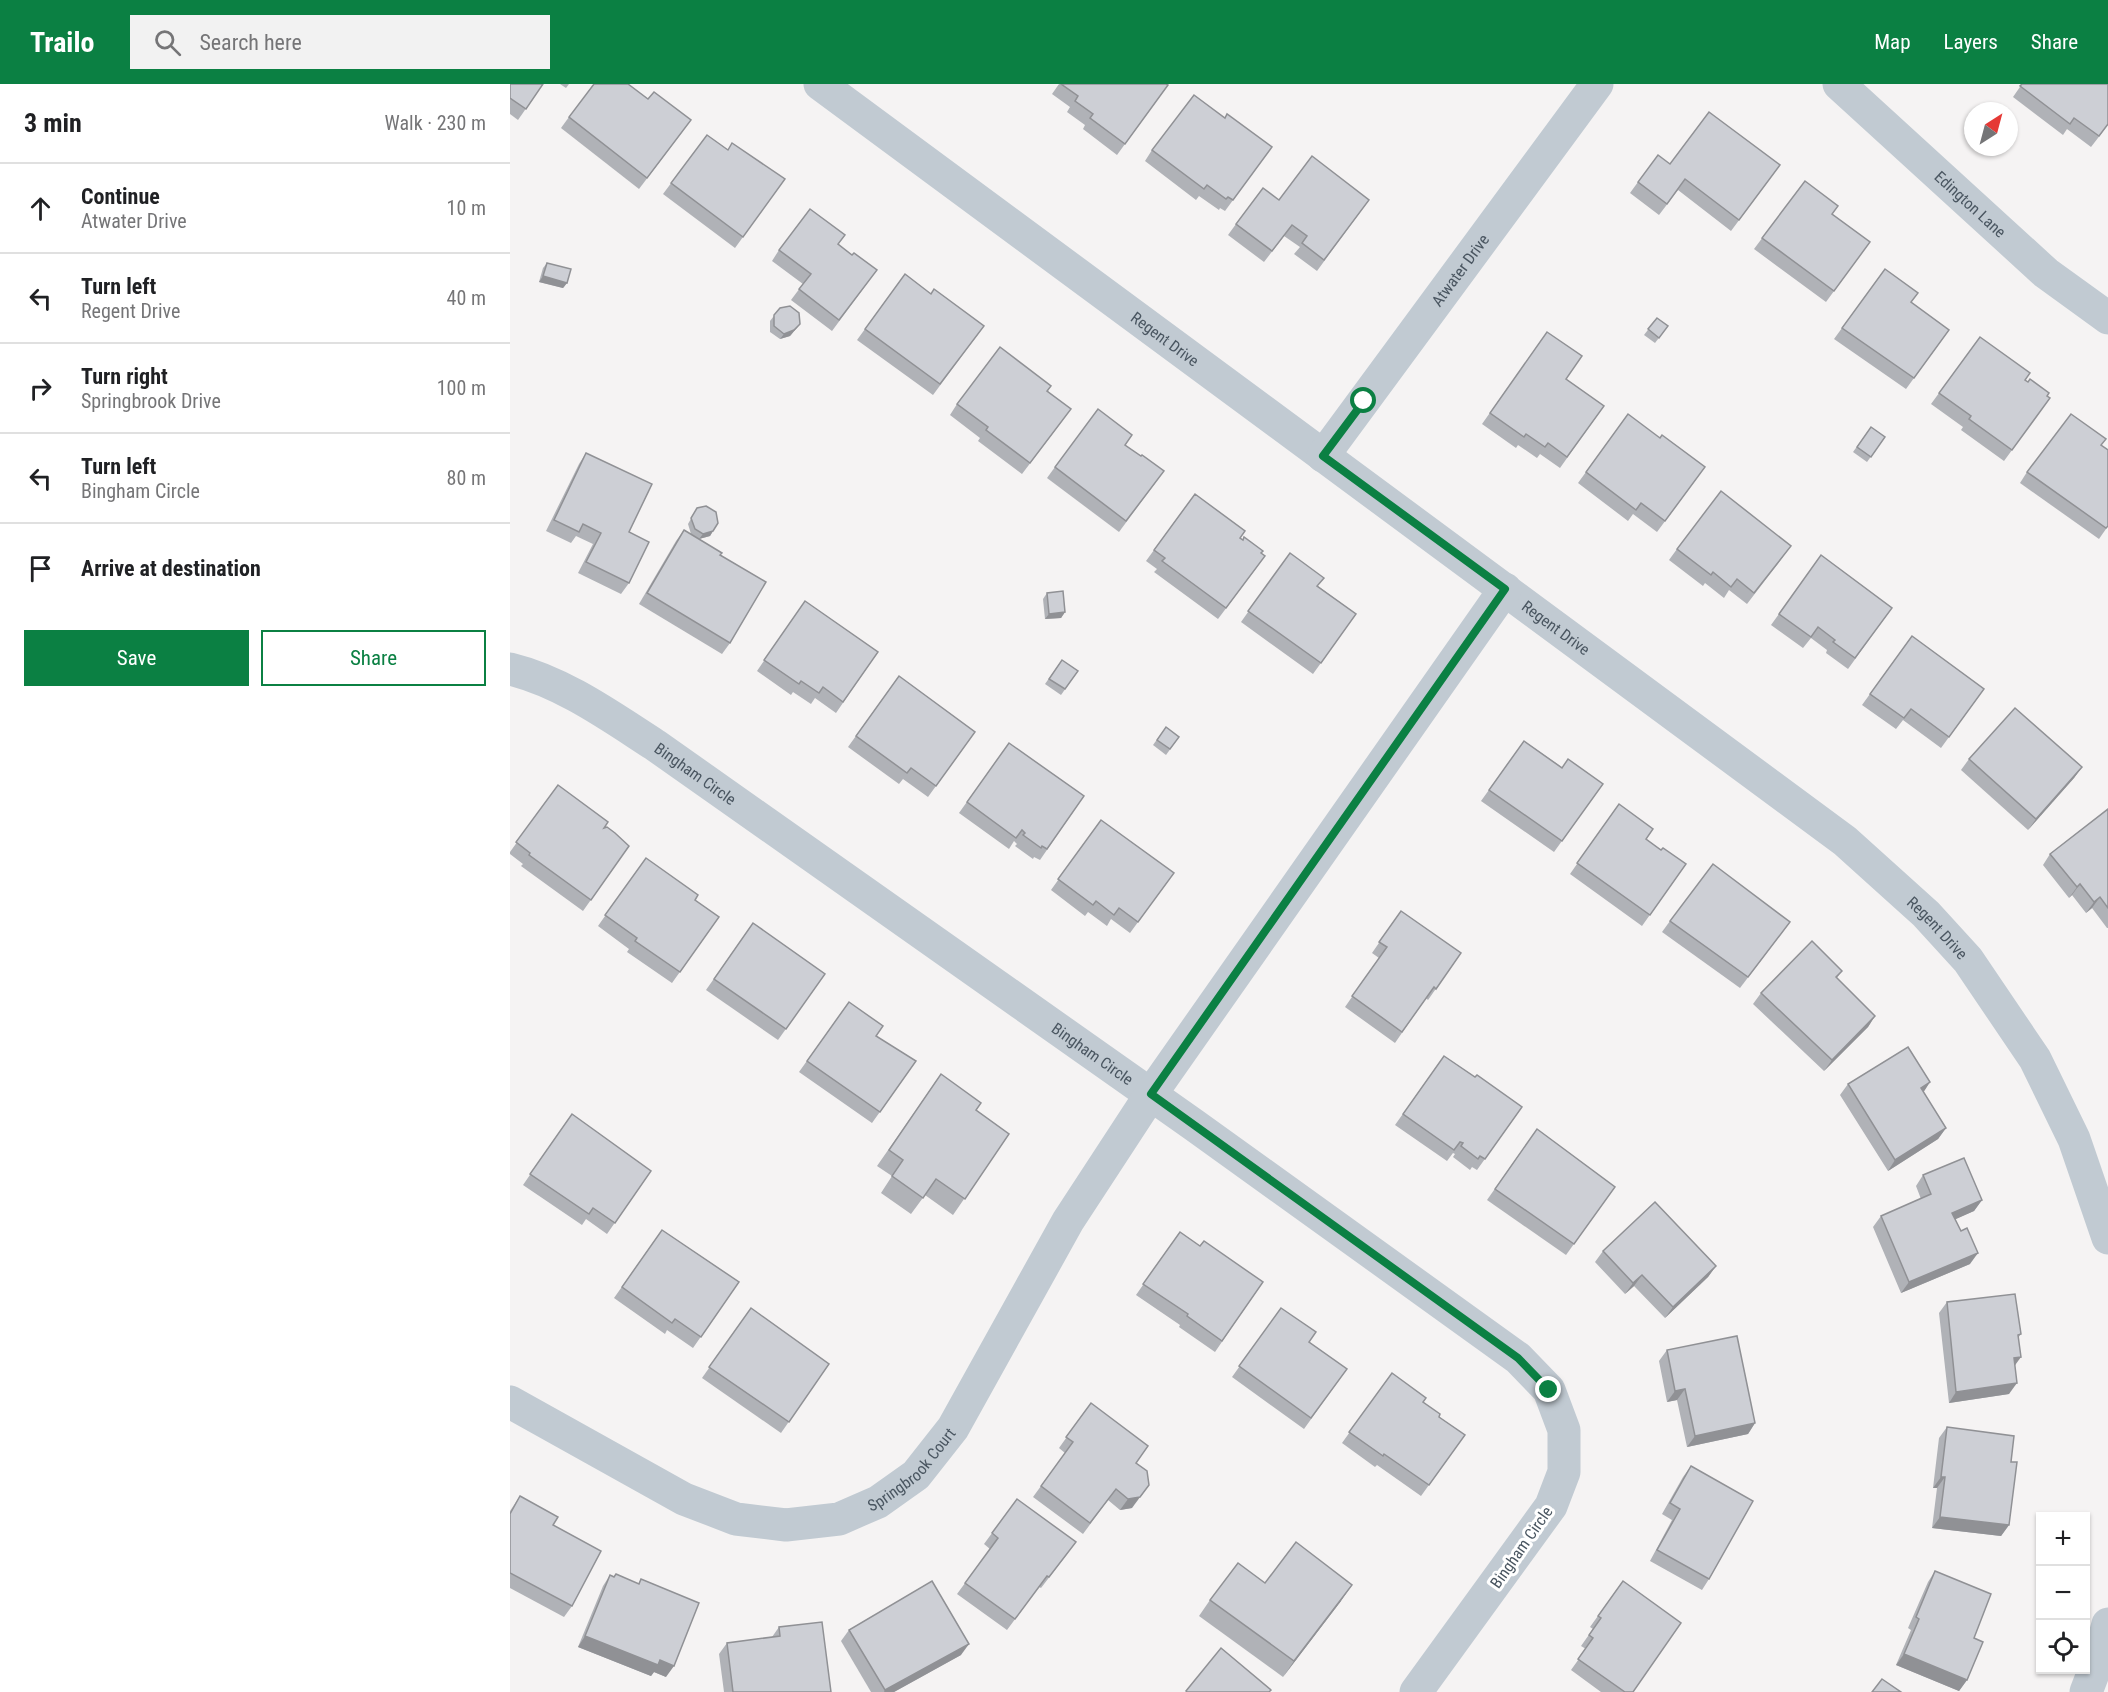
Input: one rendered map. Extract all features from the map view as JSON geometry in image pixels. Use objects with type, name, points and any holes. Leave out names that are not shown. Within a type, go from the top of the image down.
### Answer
[{"type":"street","name":"Regent Drive","points":[[820,84],[1845,841],[1926,914],[1968,960],[2035,1059],[2074,1139],[2108,1238]]},
{"type":"street","name":"Atwater Drive","points":[[1323,456],[1597,84]]},
{"type":"street","name":"Edington Lane","points":[[1839,84],[2046,273],[2108,318]]},
{"type":"street","name":"Springbrook Court","points":[[510,1402],[684,1499],[736,1519],[786,1525],[840,1519],[878,1502],[916,1475],[953,1428],[1068,1221],[1151,1094],[1505,589]]},
{"type":"street","name":"Bingham Circle","points":[[510,669],[522,672],[585,700],[656,745],[1151,1094],[1518,1358],[1549,1390],[1564,1430],[1564,1472],[1551,1506],[1416,1692]]},
{"type":"street","points":[[2086,1692],[2099,1658],[2108,1624]]},
{"type":"building","points":[[510,84],[543,84],[526,109],[510,98]]},
{"type":"building","points":[[594,84],[628,84],[648,99],[654,92],[691,120],[647,178],[569,117]]},
{"type":"building","points":[[1061,84],[1168,85],[1125,144],[1090,118],[1093,114],[1075,101],[1078,96]]},
{"type":"building","points":[[2022,84],[2108,84],[2108,124],[2099,136],[2074,118],[2070,124],[2020,86]]},
{"type":"building","points":[[1194,95],[1225,118],[1227,114],[1272,147],[1233,200],[1228,197],[1226,199],[1207,185],[1204,189],[1152,150]]},
{"type":"building","points":[[1709,112],[1780,165],[1739,220],[1685,179],[1667,204],[1638,182],[1658,155],[1670,164]]},
{"type":"building","points":[[707,135],[728,150],[732,143],[785,179],[743,237],[671,183]]},
{"type":"building","points":[[1312,156],[1369,200],[1324,260],[1302,243],[1307,236],[1292,225],[1272,251],[1236,224],[1263,188],[1279,200]]},
{"type":"building","points":[[1805,181],[1838,206],[1832,214],[1870,242],[1834,291],[1762,238]]},
{"type":"building","points":[[810,209],[845,235],[838,244],[877,270],[839,320],[799,289],[811,274],[779,250]]},
{"type":"building","points":[[547,263],[571,269],[567,283],[543,276]]},
{"type":"building","points":[[1885,269],[1918,293],[1911,302],[1949,330],[1914,378],[1842,328]]},
{"type":"building","points":[[905,274],[931,294],[934,289],[984,326],[940,384],[865,329]]},
{"type":"building","points":[[790,306],[799,313],[800,324],[794,330],[784,334],[774,326],[774,315],[780,308]]},
{"type":"building","points":[[1657,318],[1668,326],[1659,338],[1648,329]]},
{"type":"building","points":[[1547,332],[1582,356],[1566,379],[1604,406],[1567,457],[1548,443],[1545,447],[1526,434],[1524,437],[1490,413]]},
{"type":"building","points":[[1980,337],[2030,373],[2025,380],[2028,382],[2030,379],[2049,393],[2047,396],[2050,398],[2012,450],[1969,419],[1971,416],[1939,393]]},
{"type":"building","points":[[1000,347],[1051,386],[1047,391],[1071,409],[1030,463],[986,430],[988,427],[957,404]]},
{"type":"building","points":[[1098,409],[1132,435],[1125,445],[1164,471],[1126,521],[1055,467]]},
{"type":"building","points":[[1628,414],[1660,438],[1662,435],[1705,467],[1665,521],[1641,503],[1636,510],[1586,472]]},
{"type":"building","points":[[2071,414],[2106,439],[2101,445],[2108,450],[2108,526],[2106,528],[2027,472]]},
{"type":"building","points":[[1871,427],[1885,437],[1871,457],[1857,447]]},
{"type":"building","points":[[586,453],[652,484],[629,532],[649,542],[629,583],[586,562],[601,533],[583,524],[579,532],[554,520]]},
{"type":"building","points":[[1721,491],[1791,546],[1754,593],[1737,579],[1731,587],[1713,572],[1711,575],[1677,549]]},
{"type":"building","points":[[1195,494],[1245,531],[1240,538],[1243,540],[1244,537],[1263,551],[1261,553],[1265,556],[1226,608],[1162,561],[1165,558],[1154,550]]},
{"type":"building","points":[[706,506],[716,512],[718,523],[713,531],[703,534],[695,529],[691,518],[697,508]]},
{"type":"building","points":[[684,530],[722,553],[720,555],[766,582],[730,643],[647,593]]},
{"type":"building","points":[[1290,553],[1324,578],[1317,586],[1356,614],[1321,663],[1248,611]]},
{"type":"building","points":[[1821,555],[1892,608],[1855,658],[1833,642],[1835,640],[1818,627],[1811,637],[1779,614]]},
{"type":"building","points":[[1063,591],[1065,612],[1049,614],[1047,593]]},
{"type":"building","points":[[805,601],[878,652],[843,702],[823,687],[819,693],[801,681],[799,684],[764,660]]},
{"type":"building","points":[[1912,636],[1984,689],[1949,737],[1911,709],[1904,718],[1870,694]]},
{"type":"building","points":[[1062,660],[1078,671],[1065,689],[1049,679]]},
{"type":"building","points":[[899,676],[975,732],[936,786],[911,768],[907,773],[856,736]]},
{"type":"building","points":[[2015,708],[2082,767],[2036,819],[1969,759]]},
{"type":"building","points":[[1166,727],[1179,737],[1170,749],[1157,740]]},
{"type":"building","points":[[1524,741],[1562,768],[1568,759],[1603,784],[1562,841],[1489,790]]},
{"type":"building","points":[[1009,743],[1084,796],[1047,849],[1042,846],[1041,848],[1023,835],[1025,833],[1022,830],[1016,838],[967,802]]},
{"type":"building","points":[[558,785],[608,822],[604,828],[607,827],[629,846],[591,900],[529,855],[530,853],[516,842]]},
{"type":"building","points":[[1619,804],[1653,829],[1646,839],[1686,864],[1650,915],[1577,863]]},
{"type":"building","points":[[2108,809],[2108,908],[2100,897],[2094,902],[2080,884],[2077,887],[2050,854]]},
{"type":"building","points":[[1101,820],[1174,873],[1138,922],[1119,908],[1114,915],[1096,901],[1093,905],[1058,879]]},
{"type":"building","points":[[646,858],[698,895],[695,900],[719,917],[680,972],[635,941],[637,938],[605,915]]},
{"type":"building","points":[[1713,864],[1790,922],[1748,977],[1670,921]]},
{"type":"building","points":[[1401,911],[1461,953],[1402,1032],[1352,996],[1387,947],[1379,942]]},
{"type":"building","points":[[753,923],[825,974],[786,1029],[714,979]]},
{"type":"building","points":[[1812,941],[1842,971],[1836,977],[1875,1016],[1832,1060],[1761,993]]},
{"type":"building","points":[[849,1002],[883,1026],[876,1036],[916,1061],[880,1112],[807,1061]]},
{"type":"building","points":[[1908,1047],[1930,1082],[1921,1088],[1946,1128],[1895,1160],[1848,1084]]},
{"type":"building","points":[[1444,1056],[1475,1077],[1477,1075],[1522,1107],[1485,1159],[1480,1156],[1478,1159],[1461,1146],[1463,1143],[1460,1142],[1454,1150],[1403,1114]]},
{"type":"building","points":[[941,1074],[981,1103],[976,1110],[1009,1134],[965,1199],[936,1179],[923,1198],[892,1176],[903,1160],[889,1150]]},
{"type":"building","points":[[572,1114],[651,1171],[615,1223],[593,1208],[589,1214],[530,1174]]},
{"type":"building","points":[[1537,1129],[1615,1187],[1574,1244],[1495,1189]]},
{"type":"building","points":[[1964,1158],[1982,1200],[1952,1213],[1961,1231],[1967,1228],[1978,1253],[1909,1282],[1881,1216],[1931,1194],[1923,1175]]},
{"type":"building","points":[[1655,1202],[1716,1266],[1673,1307],[1642,1275],[1633,1283],[1603,1251]]},
{"type":"building","points":[[662,1230],[739,1282],[701,1337],[675,1319],[672,1323],[622,1287]]},
{"type":"building","points":[[1180,1232],[1200,1246],[1204,1241],[1263,1282],[1222,1341],[1187,1316],[1188,1314],[1143,1284]]},
{"type":"building","points":[[2015,1294],[2021,1334],[2018,1335],[2021,1357],[2014,1358],[2017,1383],[1956,1392],[1947,1302]]},
{"type":"building","points":[[751,1308],[829,1364],[789,1422],[709,1367]]},
{"type":"building","points":[[1281,1308],[1316,1332],[1309,1342],[1347,1369],[1311,1418],[1239,1366]]},
{"type":"building","points":[[1737,1336],[1755,1423],[1695,1436],[1685,1389],[1675,1391],[1667,1350]]},
{"type":"building","points":[[1392,1373],[1426,1398],[1423,1402],[1440,1414],[1439,1417],[1465,1435],[1429,1485],[1349,1432]]},
{"type":"building","points":[[1091,1403],[1148,1446],[1136,1463],[1147,1471],[1149,1485],[1140,1497],[1128,1499],[1116,1489],[1090,1523],[1041,1486],[1073,1442],[1066,1437]]},
{"type":"building","points":[[1947,1427],[2014,1436],[2011,1462],[2017,1462],[2009,1525],[1940,1517],[1945,1477],[1941,1477]]},
{"type":"building","points":[[1691,1466],[1753,1501],[1709,1579],[1657,1550],[1680,1509],[1670,1503]]},
{"type":"building","points":[[520,1496],[558,1517],[553,1525],[601,1551],[572,1606],[510,1573],[510,1514]]},
{"type":"building","points":[[1017,1499],[1076,1542],[1015,1619],[965,1583],[998,1538],[992,1533]]},
{"type":"building","points":[[1296,1542],[1352,1585],[1294,1661],[1210,1600],[1238,1563],[1265,1583]]},
{"type":"building","points":[[1935,1571],[1991,1594],[1974,1638],[1983,1642],[1967,1680],[1904,1654],[1919,1619],[1916,1617]]},
{"type":"building","points":[[616,1574],[639,1584],[641,1579],[699,1603],[674,1666],[660,1660],[658,1665],[585,1636],[610,1575],[614,1577]]},
{"type":"building","points":[[932,1581],[969,1644],[885,1690],[849,1630]]},
{"type":"building","points":[[1623,1581],[1681,1623],[1633,1692],[1625,1692],[1578,1659],[1593,1638],[1589,1635],[1601,1618],[1598,1616]]},
{"type":"building","points":[[822,1622],[831,1692],[733,1692],[727,1643],[780,1636],[779,1627]]},
{"type":"building","points":[[1221,1648],[1271,1690],[1269,1692],[1187,1692]]},
{"type":"building","points":[[1882,1679],[1901,1692],[1872,1692]]},
{"type":"route","points":[[1364,401],[1323,456],[1505,589],[1151,1094],[1518,1358],[1549,1390]]}]
